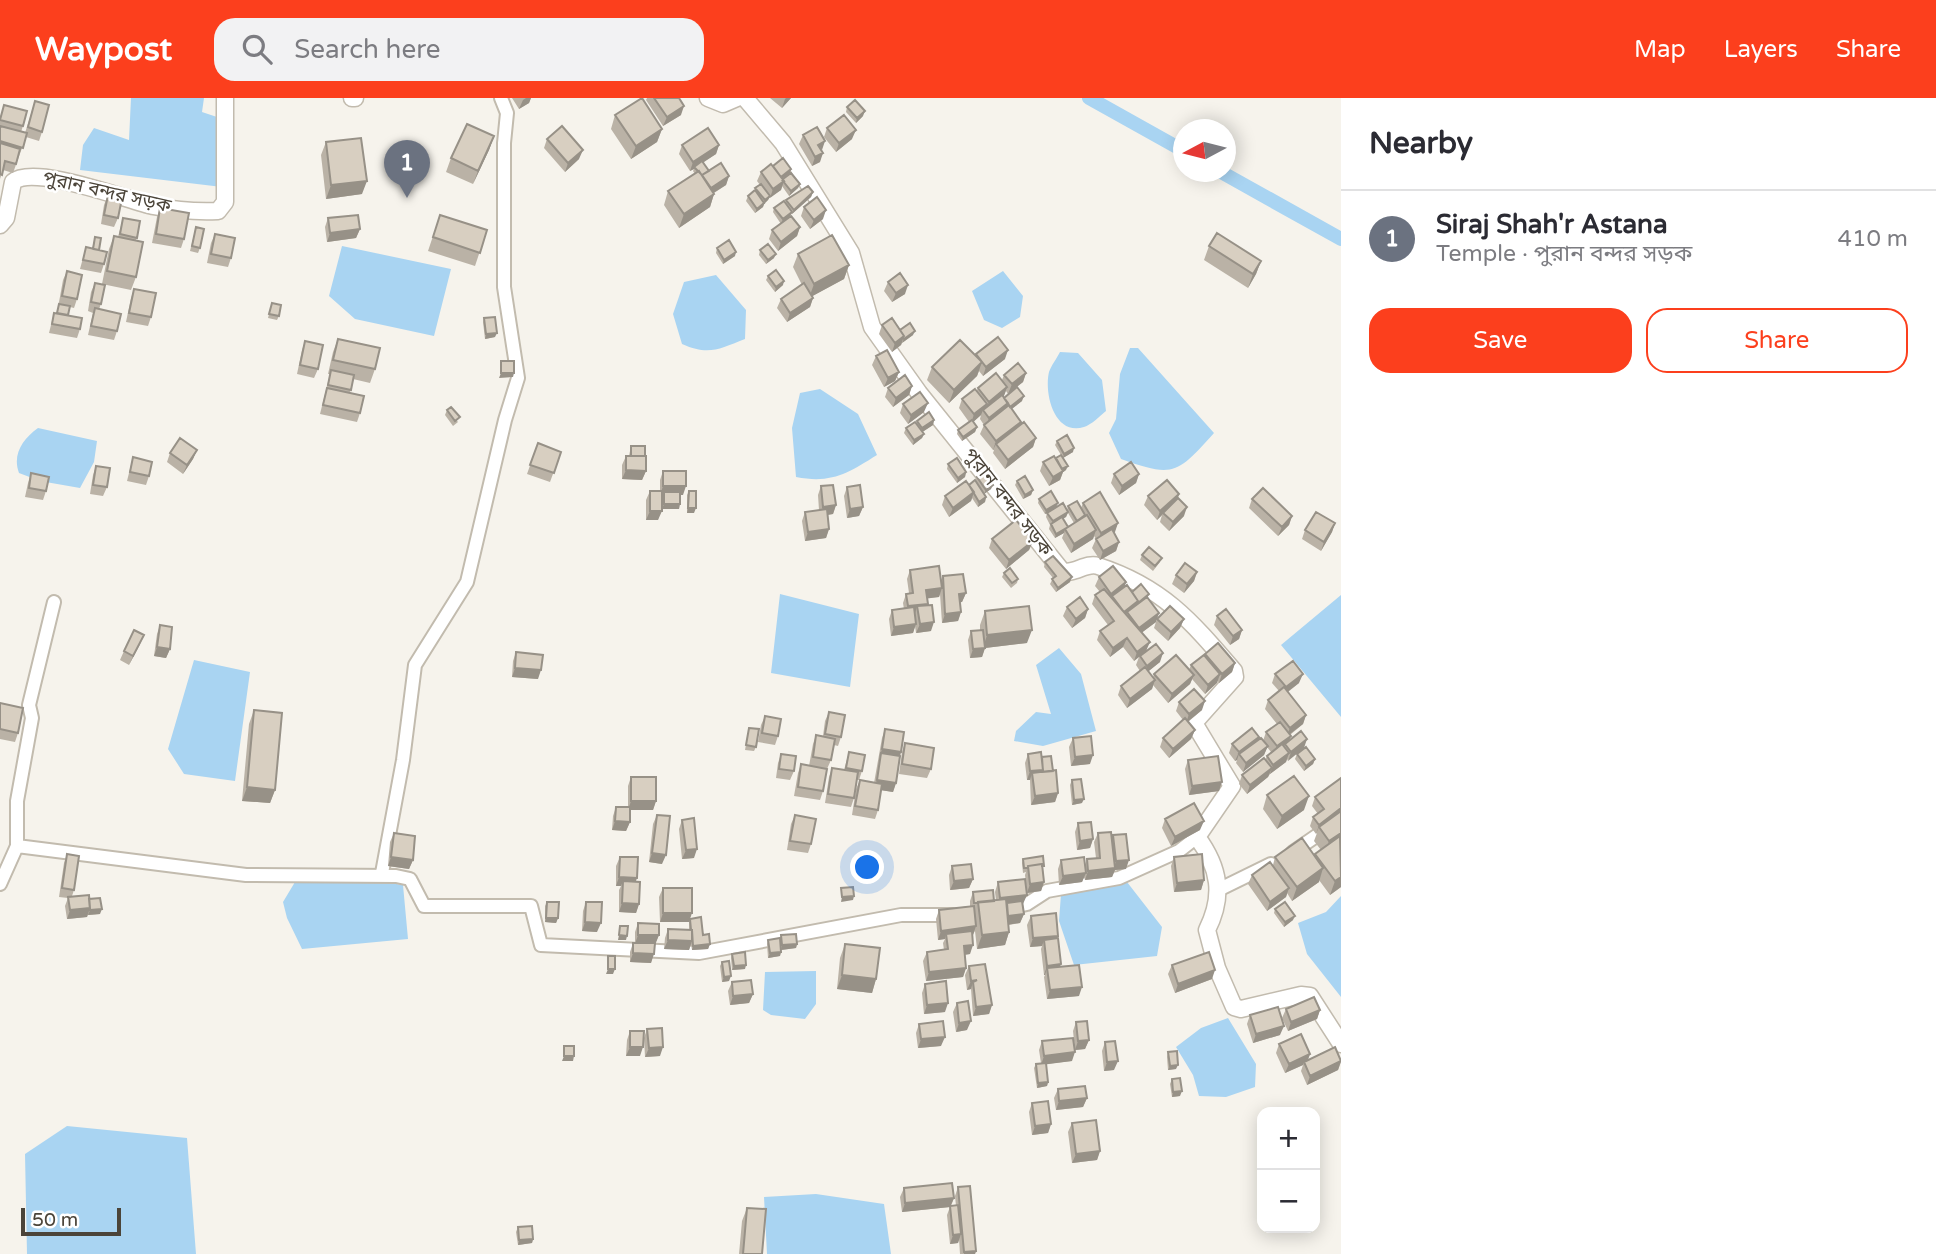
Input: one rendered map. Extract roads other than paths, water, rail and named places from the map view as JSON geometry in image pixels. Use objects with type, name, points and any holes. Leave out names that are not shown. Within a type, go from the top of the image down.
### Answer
[{"type":"street","name":"পুরান বন্দর সড়ক","points":[[0,225],[6,218],[13,182],[24,175],[55,178],[156,206],[218,211],[225,202],[225,98]]},
{"type":"street","points":[[382,873],[403,760],[415,665],[467,582],[505,420],[518,378],[504,287],[504,143],[507,113],[500,98]]},
{"type":"street","points":[[708,98],[723,104],[737,98]]},
{"type":"street","name":"পুরান বন্দর সড়ক","points":[[745,98],[783,143],[851,253],[872,327],[919,393],[1062,571],[1097,566],[1165,597],[1191,620],[1234,671],[1236,677],[1194,723],[1232,786],[1198,837]]},
{"type":"street","points":[[0,884],[17,846],[17,801],[32,718],[29,705],[54,602]]},
{"type":"street","points":[[1218,890],[1298,849],[1341,819]]},
{"type":"street","points":[[993,911],[1027,904],[1047,891],[1119,878],[1179,851],[1198,837],[1213,863],[1218,890],[1217,909],[1207,930],[1220,978],[1234,1007],[1241,1009],[1301,995],[1310,996],[1341,1044]]},
{"type":"street","points":[[17,846],[246,875],[382,873],[411,879],[424,906],[531,906],[541,945],[699,953],[901,915],[971,914]]},
{"type":"water","points":[[131,98],[204,98],[202,112],[220,118],[222,187],[80,170],[83,145],[94,128],[129,140]]},
{"type":"water","points":[[342,246],[451,269],[434,336],[355,319],[329,296]]},
{"type":"water","points":[[1003,271],[1023,296],[1020,317],[1002,328],[984,320],[972,291]]},
{"type":"water","points":[[716,275],[746,310],[745,339],[721,348],[691,348],[682,344],[673,314],[684,282]]},
{"type":"water","points":[[1130,348],[1138,348],[1214,433],[1191,457],[1174,468],[1153,469],[1121,459],[1109,433],[1116,419],[1120,374]]},
{"type":"water","points":[[1060,352],[1078,353],[1102,380],[1106,411],[1084,427],[1065,425],[1053,411],[1048,391],[1049,372]]},
{"type":"water","points":[[820,389],[858,414],[877,455],[830,478],[796,477],[792,428],[800,393]]},
{"type":"water","points":[[38,428],[97,441],[94,462],[80,488],[40,481],[19,473],[17,460],[20,447]]},
{"type":"water","points":[[780,594],[859,614],[850,687],[771,673]]},
{"type":"water","points":[[1341,595],[1341,717],[1281,645]]},
{"type":"water","points":[[1059,648],[1081,674],[1096,731],[1043,746],[1014,741],[1016,731],[1036,712],[1051,714],[1036,665]]},
{"type":"water","points":[[194,660],[250,672],[235,781],[184,774],[168,749]]},
{"type":"water","points":[[295,882],[384,882],[403,885],[408,939],[302,949],[287,918],[283,902]]},
{"type":"water","points":[[1127,882],[1162,927],[1157,956],[1074,965],[1059,921],[1061,894]]},
{"type":"water","points":[[1341,896],[1341,997],[1307,954],[1298,923],[1326,912]]},
{"type":"water","points":[[816,971],[816,1004],[805,1019],[771,1015],[763,1010],[765,972]]},
{"type":"water","points":[[1228,1018],[1256,1064],[1255,1087],[1226,1097],[1199,1096],[1193,1075],[1176,1047],[1201,1028]]},
{"type":"water","points":[[67,1126],[187,1138],[196,1254],[27,1254],[25,1154]]},
{"type":"water","points":[[816,1194],[884,1204],[891,1254],[767,1254],[764,1197]]},
{"type":"waterway","points":[[1089,98],[1173,145]]},
{"type":"waterway","points":[[1236,180],[1341,239]]},
{"type":"place","name":"Siraj Shah'r Astana","points":[[407,198]]}]
